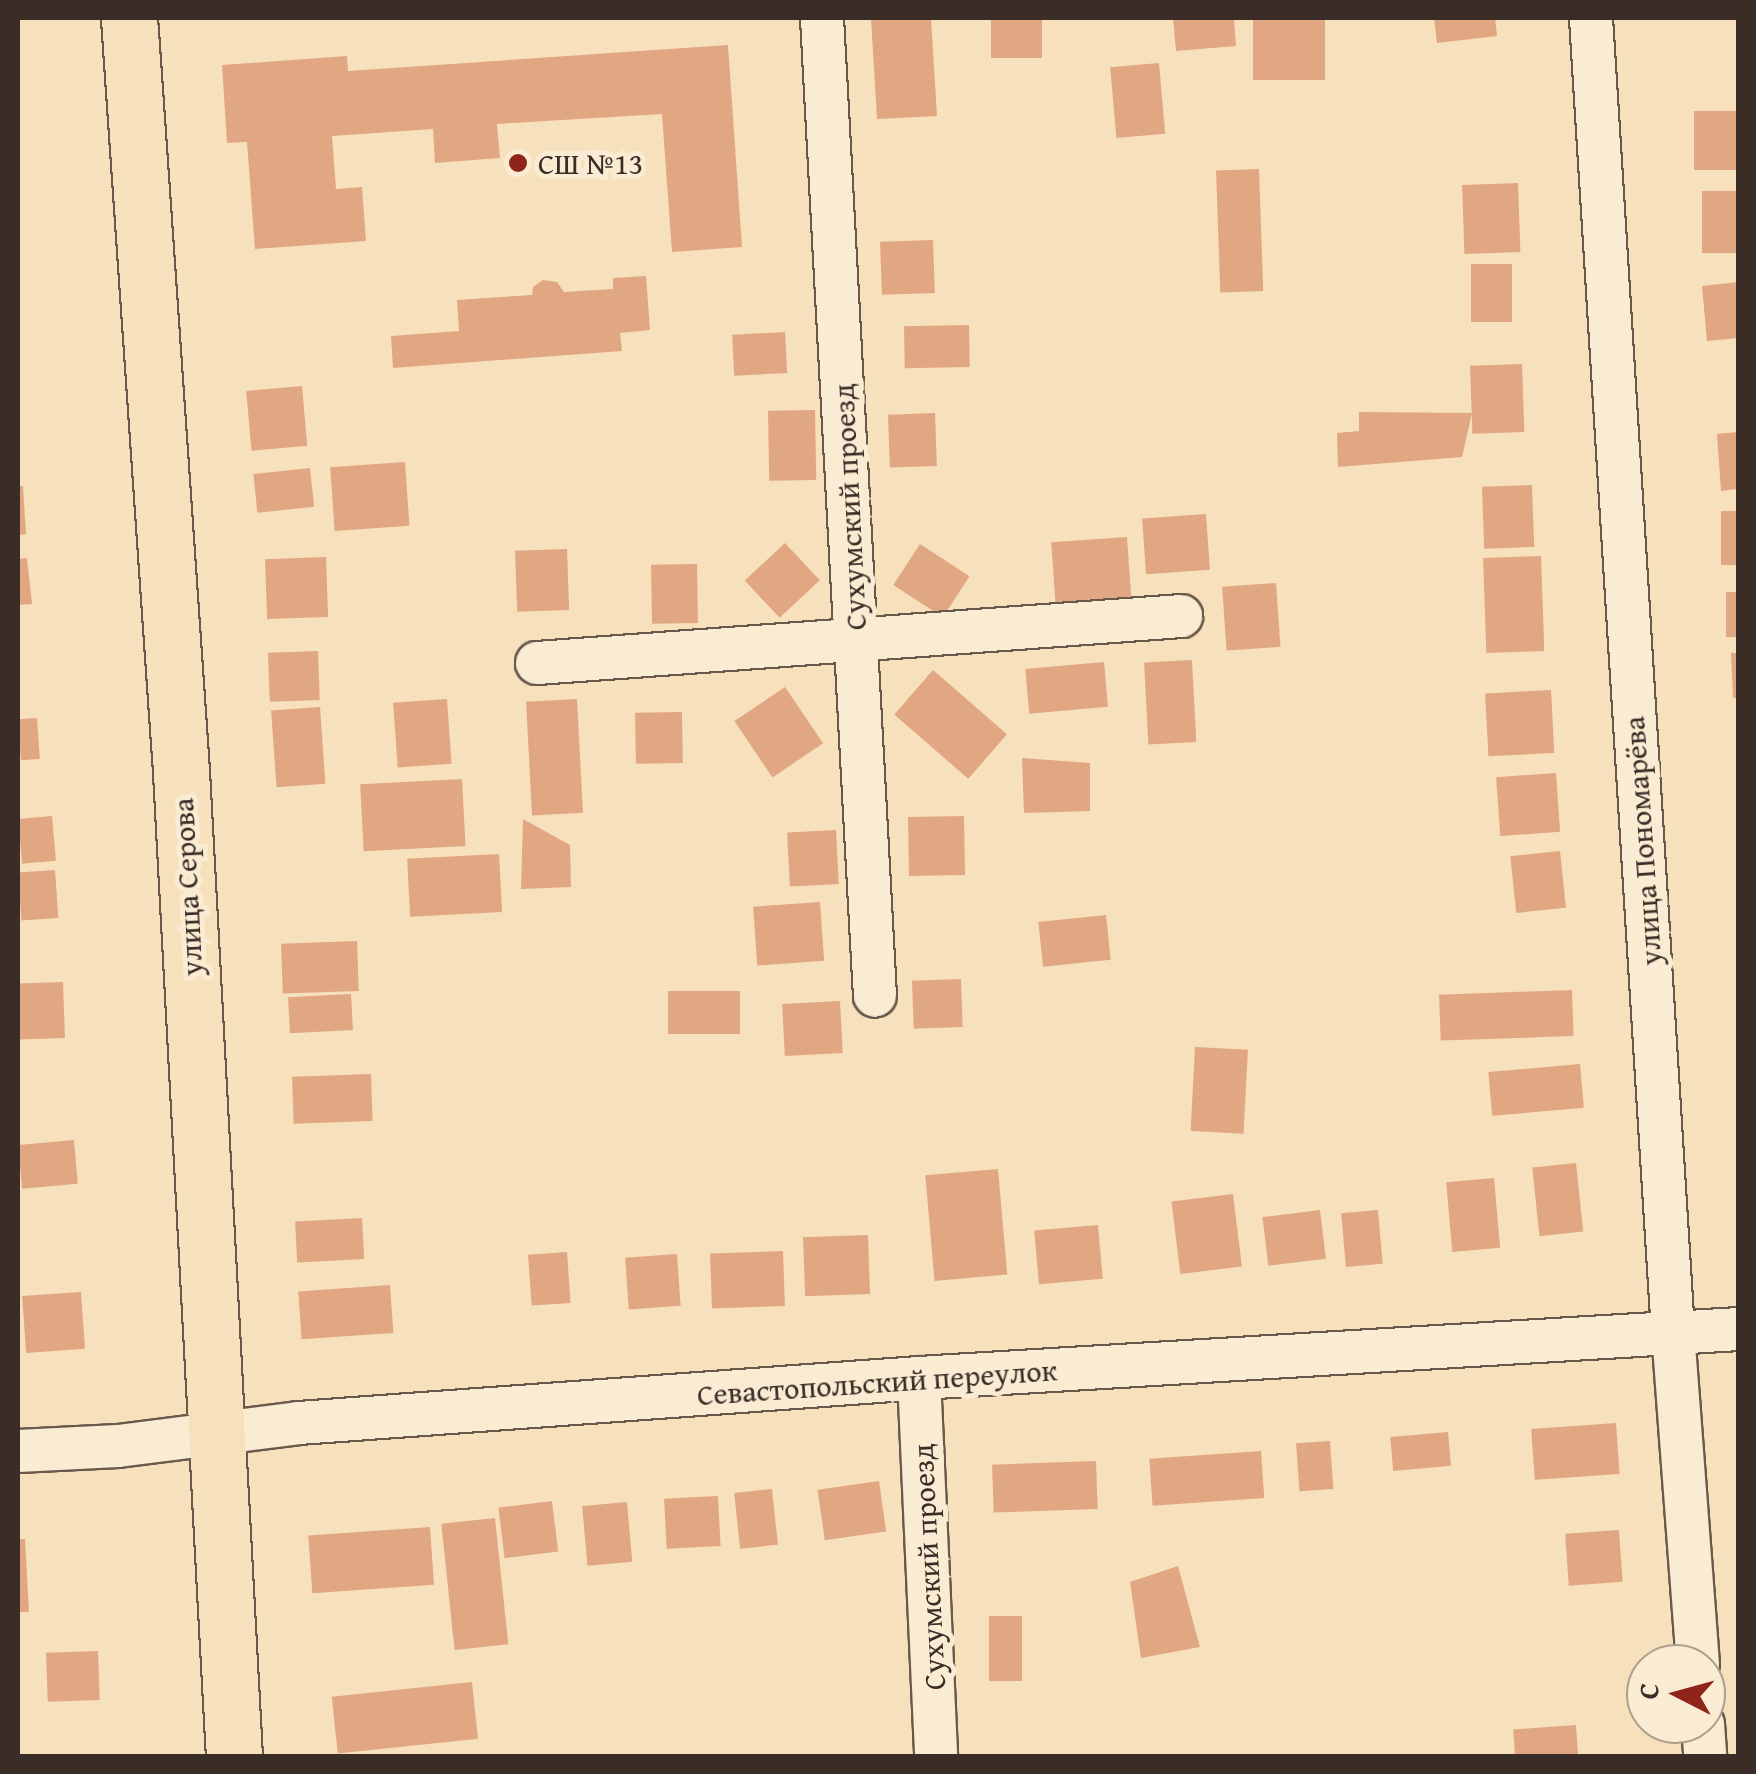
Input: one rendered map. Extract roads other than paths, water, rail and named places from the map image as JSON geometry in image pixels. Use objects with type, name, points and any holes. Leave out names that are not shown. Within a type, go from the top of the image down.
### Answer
[{"type":"main road","name":"улица Серова","points":[[129,18],[180,772],[234,1756]]},
{"type":"street","name":"Сухумский проезд","points":[[822,18],[874,996]]},
{"type":"street","name":"улица Пономарёва","points":[[1591,18],[1672,1332],[1696,1644]]},
{"type":"street","points":[[536,663],[1181,616]]},
{"type":"street","name":"Севастопольский переулок","points":[[18,1451],[216,1435],[298,1423],[919,1378],[1738,1329]]},
{"type":"street","name":"Сухумский проезд","points":[[919,1378],[936,1756]]},
{"type":"place","name":"СШ №13","points":[[518,163]]}]
